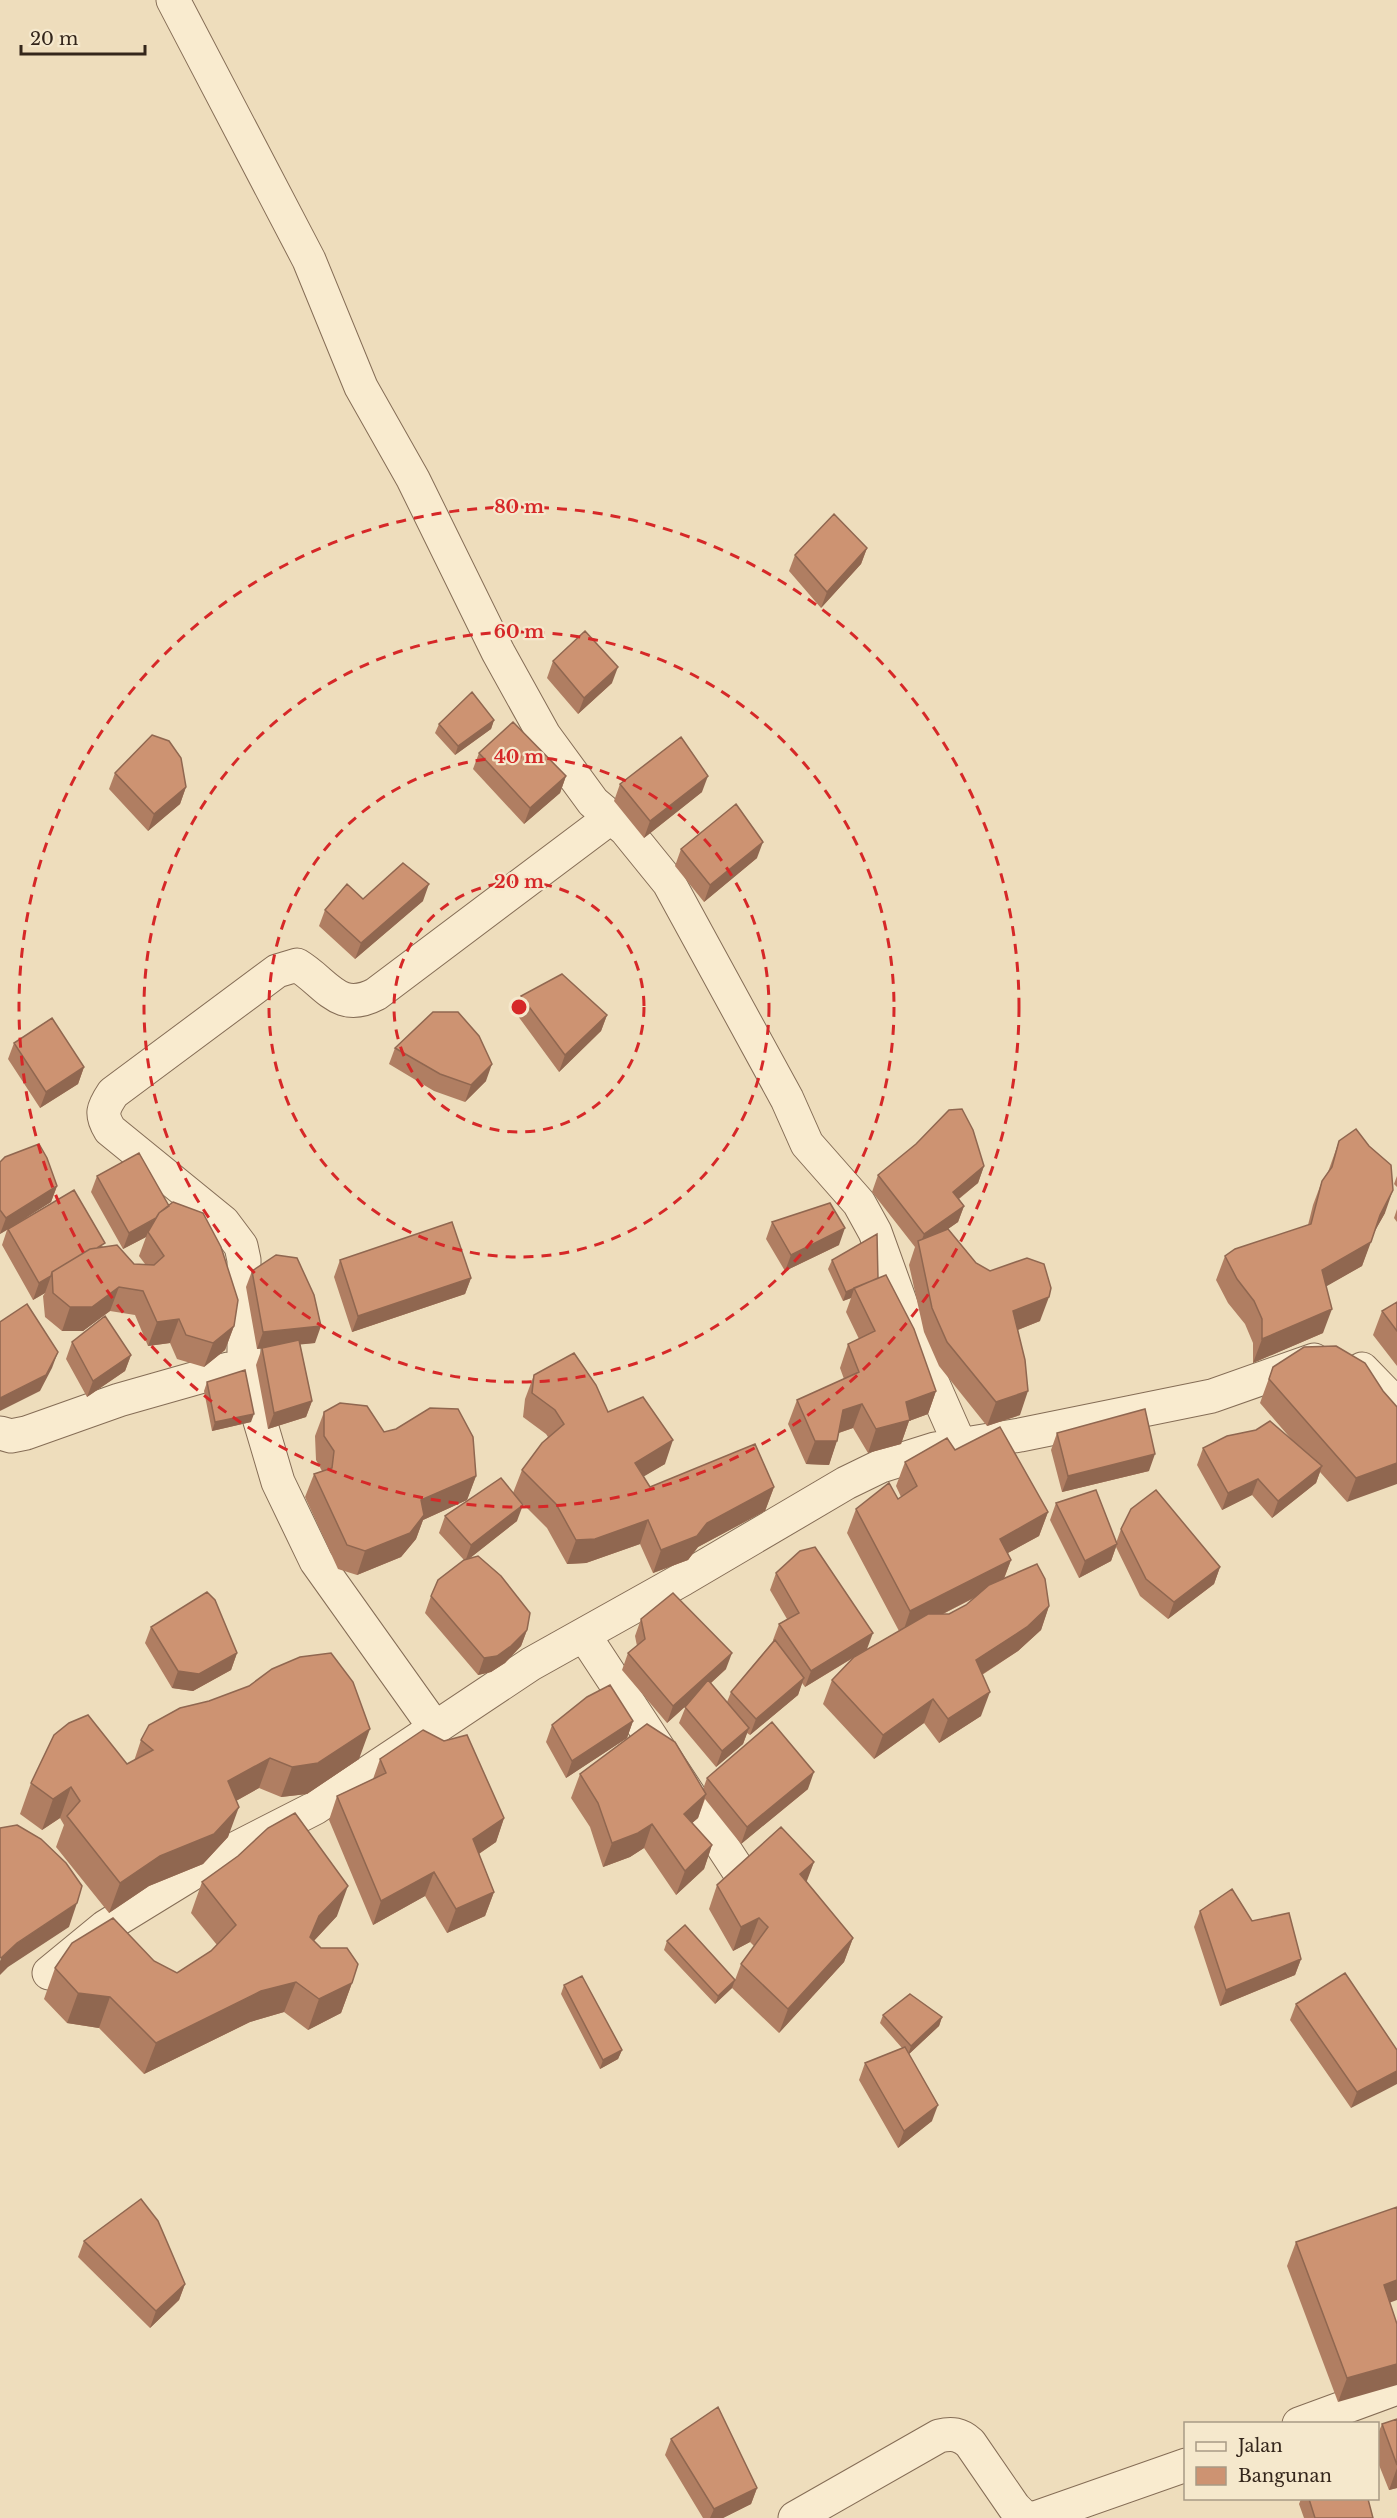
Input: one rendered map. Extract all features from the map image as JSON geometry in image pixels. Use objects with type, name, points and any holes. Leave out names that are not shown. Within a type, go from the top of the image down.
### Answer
[{"type":"street","points":[[172,0],[309,260],[361,387],[413,479],[498,652],[544,735],[593,802],[626,830],[669,883],[787,1099],[807,1144],[859,1203],[875,1232],[915,1343],[960,1445]]},
{"type":"street","points":[[435,1728],[316,1561],[278,1482],[244,1367],[244,1260],[241,1246],[223,1222],[110,1130],[102,1118],[103,1108],[113,1094],[277,971],[287,966],[297,965],[347,1001],[361,1002],[376,994],[610,818]]},
{"type":"street","points":[[49,1973],[105,1927],[219,1857],[315,1808],[531,1664],[881,1466],[935,1449],[1212,1396],[1323,1358],[1342,1357],[1353,1362],[1397,1404]]},
{"type":"street","points":[[0,1433],[11,1436],[26,1433],[119,1400],[228,1369],[244,1367]]},
{"type":"street","points":[[584,1635],[742,1875]]},
{"type":"street","points":[[1304,2422],[1397,2388]]},
{"type":"street","points":[[795,2518],[939,2436],[950,2434],[962,2436],[970,2443],[1014,2507],[1023,2516],[1033,2518],[1184,2465]]},
{"type":"building","points":[[834,514],[867,548],[827,592],[795,555]]},
{"type":"building","points":[[585,631],[618,667],[584,698],[553,661]]},
{"type":"building","points":[[472,692],[494,720],[458,746],[439,724]]},
{"type":"building","points":[[513,722],[566,776],[530,808],[479,753]]},
{"type":"building","points":[[152,735],[169,741],[181,758],[186,787],[154,814],[115,773]]},
{"type":"building","points":[[681,737],[708,776],[650,821],[620,784]]},
{"type":"building","points":[[736,804],[763,842],[710,885],[681,849]]},
{"type":"building","points":[[403,863],[429,884],[361,943],[325,910],[347,884],[363,899]]},
{"type":"building","points":[[562,974],[607,1015],[565,1055],[521,996]]},
{"type":"building","points":[[433,1012],[458,1012],[479,1036],[492,1064],[471,1085],[440,1074],[395,1048]]},
{"type":"building","points":[[52,1018],[84,1067],[46,1092],[14,1043]]},
{"type":"building","points":[[962,1109],[973,1130],[984,1166],[953,1192],[964,1206],[924,1234],[878,1175],[916,1144],[949,1110]]},
{"type":"building","points":[[1356,1129],[1369,1146],[1391,1165],[1393,1190],[1380,1215],[1371,1242],[1322,1270],[1332,1309],[1262,1339],[1262,1319],[1254,1301],[1237,1279],[1225,1256],[1235,1249],[1311,1224],[1322,1181],[1332,1167],[1339,1141]]},
{"type":"building","points":[[39,1144],[47,1158],[57,1186],[6,1218],[0,1210],[0,1162],[5,1157]]},
{"type":"building","points":[[139,1153],[169,1206],[156,1218],[129,1233],[97,1176]]},
{"type":"building","points":[[74,1190],[105,1243],[90,1249],[52,1272],[51,1276],[39,1283],[8,1229]]},
{"type":"building","points":[[173,1202],[203,1213],[221,1247],[238,1300],[234,1326],[213,1343],[186,1335],[179,1319],[157,1322],[143,1291],[119,1287],[92,1307],[70,1307],[53,1293],[52,1272],[90,1249],[117,1245],[134,1264],[154,1265],[164,1256],[148,1232],[159,1213]]},
{"type":"building","points":[[830,1203],[845,1228],[791,1255],[772,1222]]},
{"type":"building","points":[[452,1222],[471,1278],[358,1316],[340,1260]]},
{"type":"building","points":[[948,1229],[976,1263],[990,1271],[1027,1258],[1044,1264],[1051,1288],[1049,1297],[1013,1311],[1025,1360],[1028,1391],[996,1402],[947,1342],[932,1308],[918,1241]]},
{"type":"building","points":[[877,1234],[878,1278],[846,1292],[832,1260]]},
{"type":"building","points":[[276,1255],[297,1258],[314,1295],[321,1326],[263,1332],[252,1271]]},
{"type":"building","points":[[886,1275],[914,1329],[936,1391],[906,1402],[910,1420],[876,1429],[862,1404],[843,1410],[837,1441],[815,1441],[797,1400],[859,1372],[848,1344],[875,1331],[854,1288]]},
{"type":"building","points":[[1397,1302],[1397,1331],[1382,1311]]},
{"type":"building","points":[[27,1304],[58,1352],[46,1375],[0,1398],[0,1322]]},
{"type":"building","points":[[105,1316],[131,1355],[93,1381],[72,1342]]},
{"type":"building","points":[[299,1340],[312,1401],[274,1413],[262,1348]]},
{"type":"building","points":[[1336,1346],[1365,1363],[1383,1391],[1397,1407],[1397,1463],[1356,1478],[1269,1379],[1273,1367],[1304,1347]]},
{"type":"building","points":[[574,1353],[596,1385],[608,1412],[643,1397],[673,1440],[635,1463],[650,1487],[755,1444],[774,1487],[707,1523],[697,1536],[661,1550],[648,1520],[595,1539],[576,1540],[556,1504],[522,1470],[542,1443],[564,1424],[555,1410],[532,1393],[534,1375]]},
{"type":"building","points":[[245,1370],[254,1414],[215,1422],[207,1382]]},
{"type":"building","points":[[340,1403],[367,1406],[384,1432],[396,1429],[430,1408],[458,1409],[473,1437],[476,1476],[421,1500],[424,1515],[410,1533],[365,1551],[347,1545],[314,1474],[332,1468],[334,1451],[324,1436],[324,1412]]},
{"type":"building","points":[[1145,1409],[1155,1454],[1068,1476],[1057,1433]]},
{"type":"building","points":[[1270,1421],[1322,1466],[1278,1501],[1258,1479],[1228,1493],[1203,1448],[1227,1436],[1256,1430]]},
{"type":"building","points":[[1000,1427],[1048,1512],[1000,1539],[1011,1560],[910,1611],[856,1509],[889,1483],[898,1499],[917,1486],[905,1462],[947,1438],[955,1450]]},
{"type":"building","points":[[501,1478],[523,1505],[471,1545],[445,1516]]},
{"type":"building","points":[[1096,1490],[1117,1544],[1085,1561],[1056,1503]]},
{"type":"building","points":[[1156,1490],[1220,1567],[1174,1602],[1146,1579],[1121,1529],[1131,1509]]},
{"type":"building","points":[[815,1547],[873,1633],[811,1671],[779,1624],[799,1613],[776,1573],[800,1551]]},
{"type":"building","points":[[478,1556],[501,1576],[530,1613],[527,1630],[511,1646],[497,1656],[484,1658],[431,1596],[438,1580],[464,1560]]},
{"type":"building","points":[[1037,1564],[1045,1579],[1049,1606],[1027,1627],[976,1660],[990,1692],[948,1719],[933,1699],[883,1735],[832,1680],[854,1657],[928,1614],[949,1614],[966,1605],[989,1585]]},
{"type":"building","points":[[207,1592],[215,1600],[237,1653],[199,1674],[178,1671],[151,1627]]},
{"type":"building","points":[[673,1593],[732,1653],[673,1706],[628,1653],[645,1639],[641,1619]]},
{"type":"building","points":[[775,1640],[804,1678],[756,1719],[731,1692]]},
{"type":"building","points":[[331,1653],[353,1682],[370,1729],[318,1763],[292,1767],[270,1758],[228,1781],[239,1807],[214,1834],[160,1856],[120,1883],[67,1816],[80,1801],[71,1787],[53,1799],[31,1783],[54,1735],[69,1723],[88,1715],[127,1764],[153,1750],[141,1740],[149,1725],[180,1708],[209,1701],[249,1686],[272,1669],[300,1657]]},
{"type":"building","points":[[708,1680],[749,1728],[722,1751],[685,1707]]},
{"type":"building","points":[[610,1685],[633,1721],[572,1761],[552,1725],[587,1697]]},
{"type":"building","points":[[772,1722],[814,1772],[747,1827],[707,1778]]},
{"type":"building","points":[[647,1724],[675,1742],[706,1794],[684,1814],[712,1845],[685,1871],[652,1824],[638,1833],[612,1843],[598,1803],[580,1774]]},
{"type":"building","points":[[423,1730],[444,1741],[467,1735],[504,1818],[473,1839],[494,1892],[456,1909],[434,1872],[381,1901],[337,1796],[386,1773],[380,1759]]},
{"type":"building","points":[[295,1813],[348,1886],[319,1916],[310,1937],[321,1948],[347,1948],[358,1964],[352,1983],[319,1999],[296,1982],[261,1991],[156,2043],[110,1997],[78,1993],[55,1968],[72,1943],[113,1918],[154,1961],[177,1973],[211,1951],[236,1925],[202,1882],[238,1856],[268,1828]]},
{"type":"building","points":[[17,1825],[41,1839],[66,1863],[82,1886],[77,1903],[17,1943],[1,1958],[0,1828]]},
{"type":"building","points":[[781,1827],[814,1862],[800,1874],[853,1938],[788,2009],[741,1964],[768,1927],[759,1918],[741,1927],[717,1885]]},
{"type":"building","points":[[1232,1889],[1252,1921],[1289,1913],[1301,1959],[1226,1990],[1200,1911]]},
{"type":"building","points":[[685,1925],[735,1980],[718,1996],[667,1941]]},
{"type":"building","points":[[1345,1973],[1397,2050],[1397,2071],[1357,2092],[1296,2004]]},
{"type":"building","points":[[582,1976],[622,2050],[603,2060],[564,1985]]},
{"type":"building","points":[[910,1994],[942,2017],[911,2046],[883,2015]]},
{"type":"building","points":[[905,2047],[938,2105],[904,2131],[865,2063]]},
{"type":"building","points":[[141,2199],[158,2221],[185,2284],[156,2311],[84,2241]]},
{"type":"building","points":[[1397,2207],[1397,2280],[1384,2285],[1397,2324],[1397,2364],[1347,2378],[1296,2242]]},
{"type":"building","points":[[718,2407],[757,2488],[714,2509],[671,2439]]},
{"type":"building","points":[[1397,2419],[1397,2465],[1382,2424]]},
{"type":"building","points":[[1309,2500],[1368,2500],[1373,2518],[1315,2518]]}]
